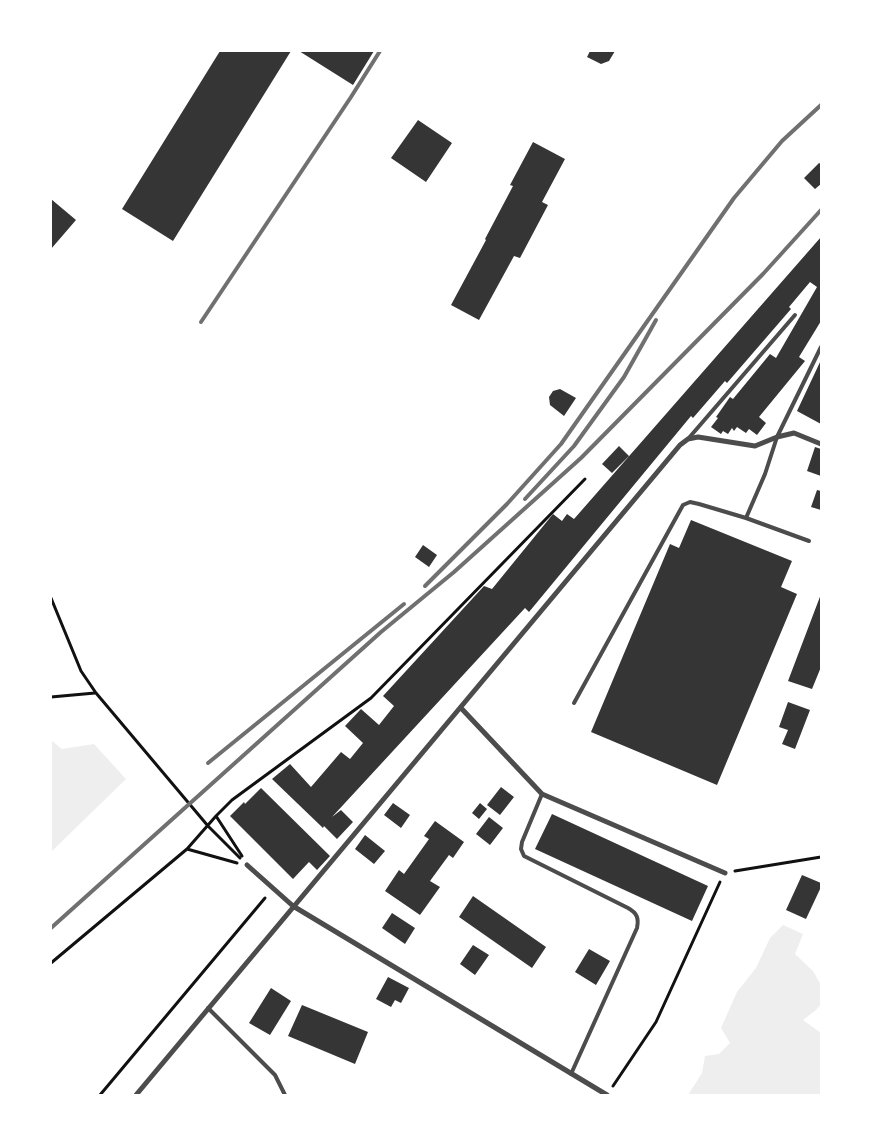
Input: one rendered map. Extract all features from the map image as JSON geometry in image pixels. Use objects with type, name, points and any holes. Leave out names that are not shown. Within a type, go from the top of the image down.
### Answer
[{"type":"street","points":[[136,1095],[680,445],[688,439],[698,437],[755,446],[794,433],[821,444]]},
{"type":"street","points":[[461,708],[542,794],[725,872]]},
{"type":"street","points":[[247,865],[293,906],[606,1095]]},
{"type":"lane","points":[[688,439],[795,315]]},
{"type":"lane","points":[[746,518],[765,474],[777,438],[821,347]]},
{"type":"lane","points":[[574,703],[683,505],[690,502],[699,504],[746,518],[808,541]]},
{"type":"lane","points":[[542,794],[522,842],[521,849],[524,856],[628,908],[635,912],[638,919],[637,928],[572,1074]]},
{"type":"lane","points":[[208,1008],[275,1075],[285,1095]]},
{"type":"path","points":[[51,963],[187,850],[232,800],[372,698],[585,479]]},
{"type":"path","points":[[51,598],[81,671],[96,693],[208,826],[247,865]]},
{"type":"path","points":[[51,697],[96,693]]},
{"type":"path","points":[[216,816],[247,865]]},
{"type":"path","points":[[187,850],[247,865]]},
{"type":"path","points":[[612,1087],[656,1022],[725,872],[821,857]]},
{"type":"path","points":[[100,1095],[273,889]]},
{"type":"shaded area","points":[[51,740],[62,749],[94,744],[126,779],[51,852]]},
{"type":"shaded area","points":[[783,925],[803,934],[795,954],[813,971],[821,985],[821,1004],[803,1020],[821,1033],[821,1095],[688,1095],[702,1073],[705,1056],[719,1054],[730,1043],[721,1028],[737,992],[756,968],[770,938]]},
{"type":"building","points":[[220,51],[291,51],[173,241],[122,209]]},
{"type":"building","points":[[299,51],[374,51],[353,85]]},
{"type":"building","points":[[590,51],[615,51],[609,61],[601,64],[587,57]]},
{"type":"building","points":[[418,120],[452,143],[426,182],[391,158]]},
{"type":"building","points":[[533,142],[565,159],[542,202],[548,205],[520,258],[514,256],[479,320],[451,305],[486,240],[513,186],[510,185]]},
{"type":"building","points":[[819,163],[821,164],[821,184],[815,189],[804,178]]},
{"type":"building","points":[[51,199],[76,220],[51,249]]},
{"type":"building","points":[[821,237],[821,321],[799,357],[805,361],[759,417],[766,423],[757,435],[749,429],[746,433],[737,427],[734,431],[732,428],[728,434],[723,431],[721,434],[711,427],[730,397],[733,399],[770,354],[776,358],[817,287],[810,282],[789,307],[791,309],[727,383],[725,381],[693,418],[691,416],[529,612],[525,608],[332,817],[341,810],[353,822],[337,839],[324,826],[323,828],[272,779],[290,764],[311,787],[341,752],[350,759],[363,743],[345,726],[361,709],[379,725],[394,706],[383,696],[484,586],[492,589],[553,514],[562,521],[567,514],[574,519]]},
{"type":"building","points":[[821,360],[821,424],[797,411]]},
{"type":"building","points":[[560,389],[576,398],[564,416],[550,405],[549,397],[553,391]]},
{"type":"building","points":[[619,446],[629,456],[612,473],[602,464]]},
{"type":"building","points":[[815,447],[821,449],[821,476],[807,471]]},
{"type":"building","points":[[817,490],[821,491],[821,510],[811,507]]},
{"type":"building","points":[[691,520],[792,561],[781,587],[797,594],[717,785],[591,732],[670,544],[679,548]]},
{"type":"building","points":[[423,545],[437,555],[429,567],[415,557]]},
{"type":"building","points":[[821,594],[821,667],[812,689],[788,681]]},
{"type":"building","points":[[788,702],[810,710],[795,749],[782,744],[788,730],[779,727]]},
{"type":"building","points":[[501,787],[514,797],[500,815],[487,805]]},
{"type":"building","points":[[261,788],[330,856],[317,870],[309,862],[293,879],[230,816]]},
{"type":"building","points":[[393,803],[410,815],[401,828],[384,815]]},
{"type":"building","points":[[480,803],[487,809],[479,819],[472,813]]},
{"type":"building","points":[[552,814],[708,886],[692,921],[535,849]]},
{"type":"building","points":[[489,817],[503,828],[490,845],[476,834]]},
{"type":"building","points":[[435,821],[464,842],[453,858],[449,855],[430,881],[440,887],[420,915],[385,891],[399,870],[404,874],[429,839],[424,836]]},
{"type":"building","points":[[365,835],[385,851],[374,864],[355,849]]},
{"type":"building","points":[[802,875],[821,883],[821,887],[806,919],[786,910]]},
{"type":"building","points":[[473,896],[546,947],[532,968],[459,917]]},
{"type":"building","points":[[392,913],[415,928],[405,944],[382,928]]},
{"type":"building","points":[[473,945],[489,955],[475,975],[460,964]]},
{"type":"building","points":[[589,949],[610,961],[596,985],[575,972]]},
{"type":"building","points":[[388,977],[409,988],[401,1003],[395,1000],[391,1007],[376,999]]},
{"type":"building","points":[[271,988],[291,1001],[270,1035],[249,1023]]},
{"type":"building","points":[[302,1005],[368,1032],[355,1064],[288,1036]]},
{"type":"railway","points":[[201,322],[380,51]]},
{"type":"railway","points":[[425,586],[507,504],[561,444],[734,198],[782,141],[821,105]]},
{"type":"railway","points":[[51,928],[381,632],[454,572],[581,458],[763,274],[821,210]]},
{"type":"railway","points":[[525,499],[574,446],[624,377],[656,320]]},
{"type":"railway","points":[[208,763],[404,604]]}]
